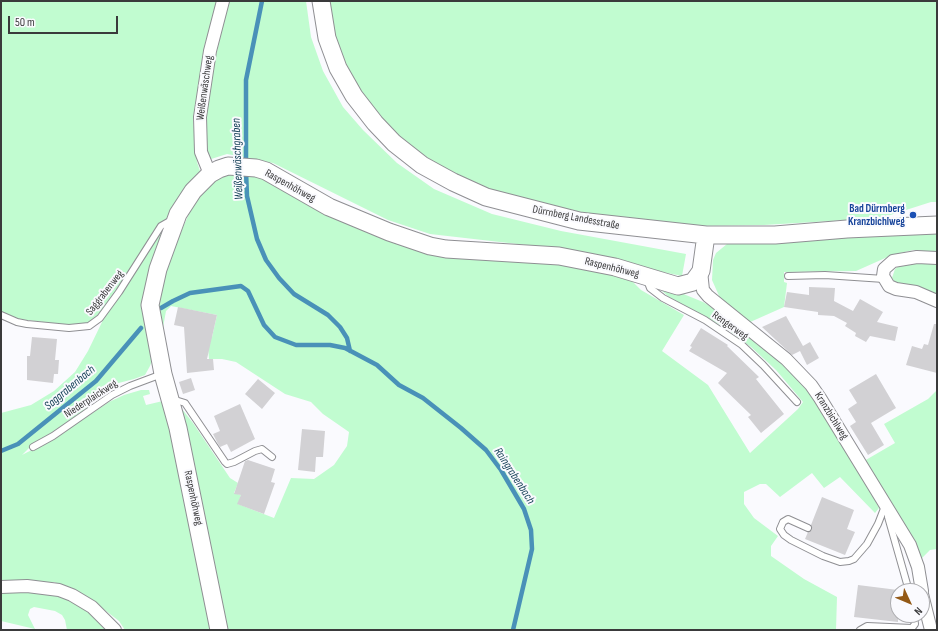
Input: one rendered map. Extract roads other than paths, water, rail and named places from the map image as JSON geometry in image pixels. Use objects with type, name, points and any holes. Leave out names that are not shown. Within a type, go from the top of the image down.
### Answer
[{"type":"street","name":"Weißenwäschweg","points":[[210,174],[201,152],[200,116],[210,51],[223,1]]},
{"type":"street","name":"Dürrnberg Landesstraße","points":[[321,1],[326,38],[338,68],[354,96],[375,123],[394,143],[422,165],[452,182],[486,197],[516,206],[580,221],[706,235],[775,235],[937,224]]},
{"type":"street","name":"Raspenhöhweg","points":[[220,630],[178,428],[153,324],[150,297],[174,223],[193,191],[210,174],[219,169],[248,167],[276,176],[329,207],[389,232],[430,246],[461,250],[559,256],[615,268],[678,286]]},
{"type":"street","points":[[678,286],[693,282],[701,271],[706,235]]},
{"type":"street","points":[[937,258],[918,257],[894,261],[884,269],[884,279],[889,286],[896,289],[916,292],[937,301]]},
{"type":"street","name":"Kranzbichlweg","points":[[701,271],[703,290],[713,300],[777,351],[811,385],[834,418],[885,506],[904,533],[915,555],[921,583]]},
{"type":"street","points":[[678,286],[713,300]]},
{"type":"street","points":[[1,587],[34,587],[60,590],[72,595],[92,607],[115,630]]},
{"type":"lane","name":"Saggrabenweg","points":[[1,315],[17,322],[27,324],[69,328],[89,326],[100,318],[120,292],[161,226],[168,222],[174,223]]},
{"type":"lane","points":[[788,276],[825,275],[884,279]]},
{"type":"lane","name":"Rengerweg","points":[[646,277],[650,288],[655,292],[705,320],[742,345],[763,365],[797,402]]},
{"type":"lane","name":"Niederplaickweg","points":[[33,447],[53,436],[112,395],[130,386],[164,374]]},
{"type":"lane","points":[[170,399],[185,403],[225,462],[234,462],[262,449],[272,457]]},
{"type":"lane","points":[[808,528],[788,519],[783,522],[780,529],[784,535],[791,540],[823,556],[840,562],[849,561],[866,544],[878,524],[885,506]]},
{"type":"lane","points":[[885,506],[908,583]]},
{"type":"lane","points":[[860,630],[867,626],[912,628],[915,623]]},
{"type":"waterway","name":"Weißenwäschgraben","points":[[246,164],[246,80],[262,1]]},
{"type":"waterway","name":"Weißenwäschgraben","points":[[246,171],[247,196],[257,239],[266,260],[279,278],[294,294],[328,315],[340,327],[347,338],[350,351]]},
{"type":"waterway","name":"Raingrabenbach","points":[[161,308],[190,293],[241,286],[248,291],[264,325],[275,337],[296,345],[330,345],[345,348],[377,365],[399,385],[423,398],[486,450],[501,470],[524,509],[531,530],[532,549],[513,630]]},
{"type":"waterway","name":"Saggrabenbach","points":[[1,451],[18,444],[96,381],[141,328]]},
{"type":"place","name":"Bad Dürrnberg Kranzbichlweg","points":[[913,215]]}]
